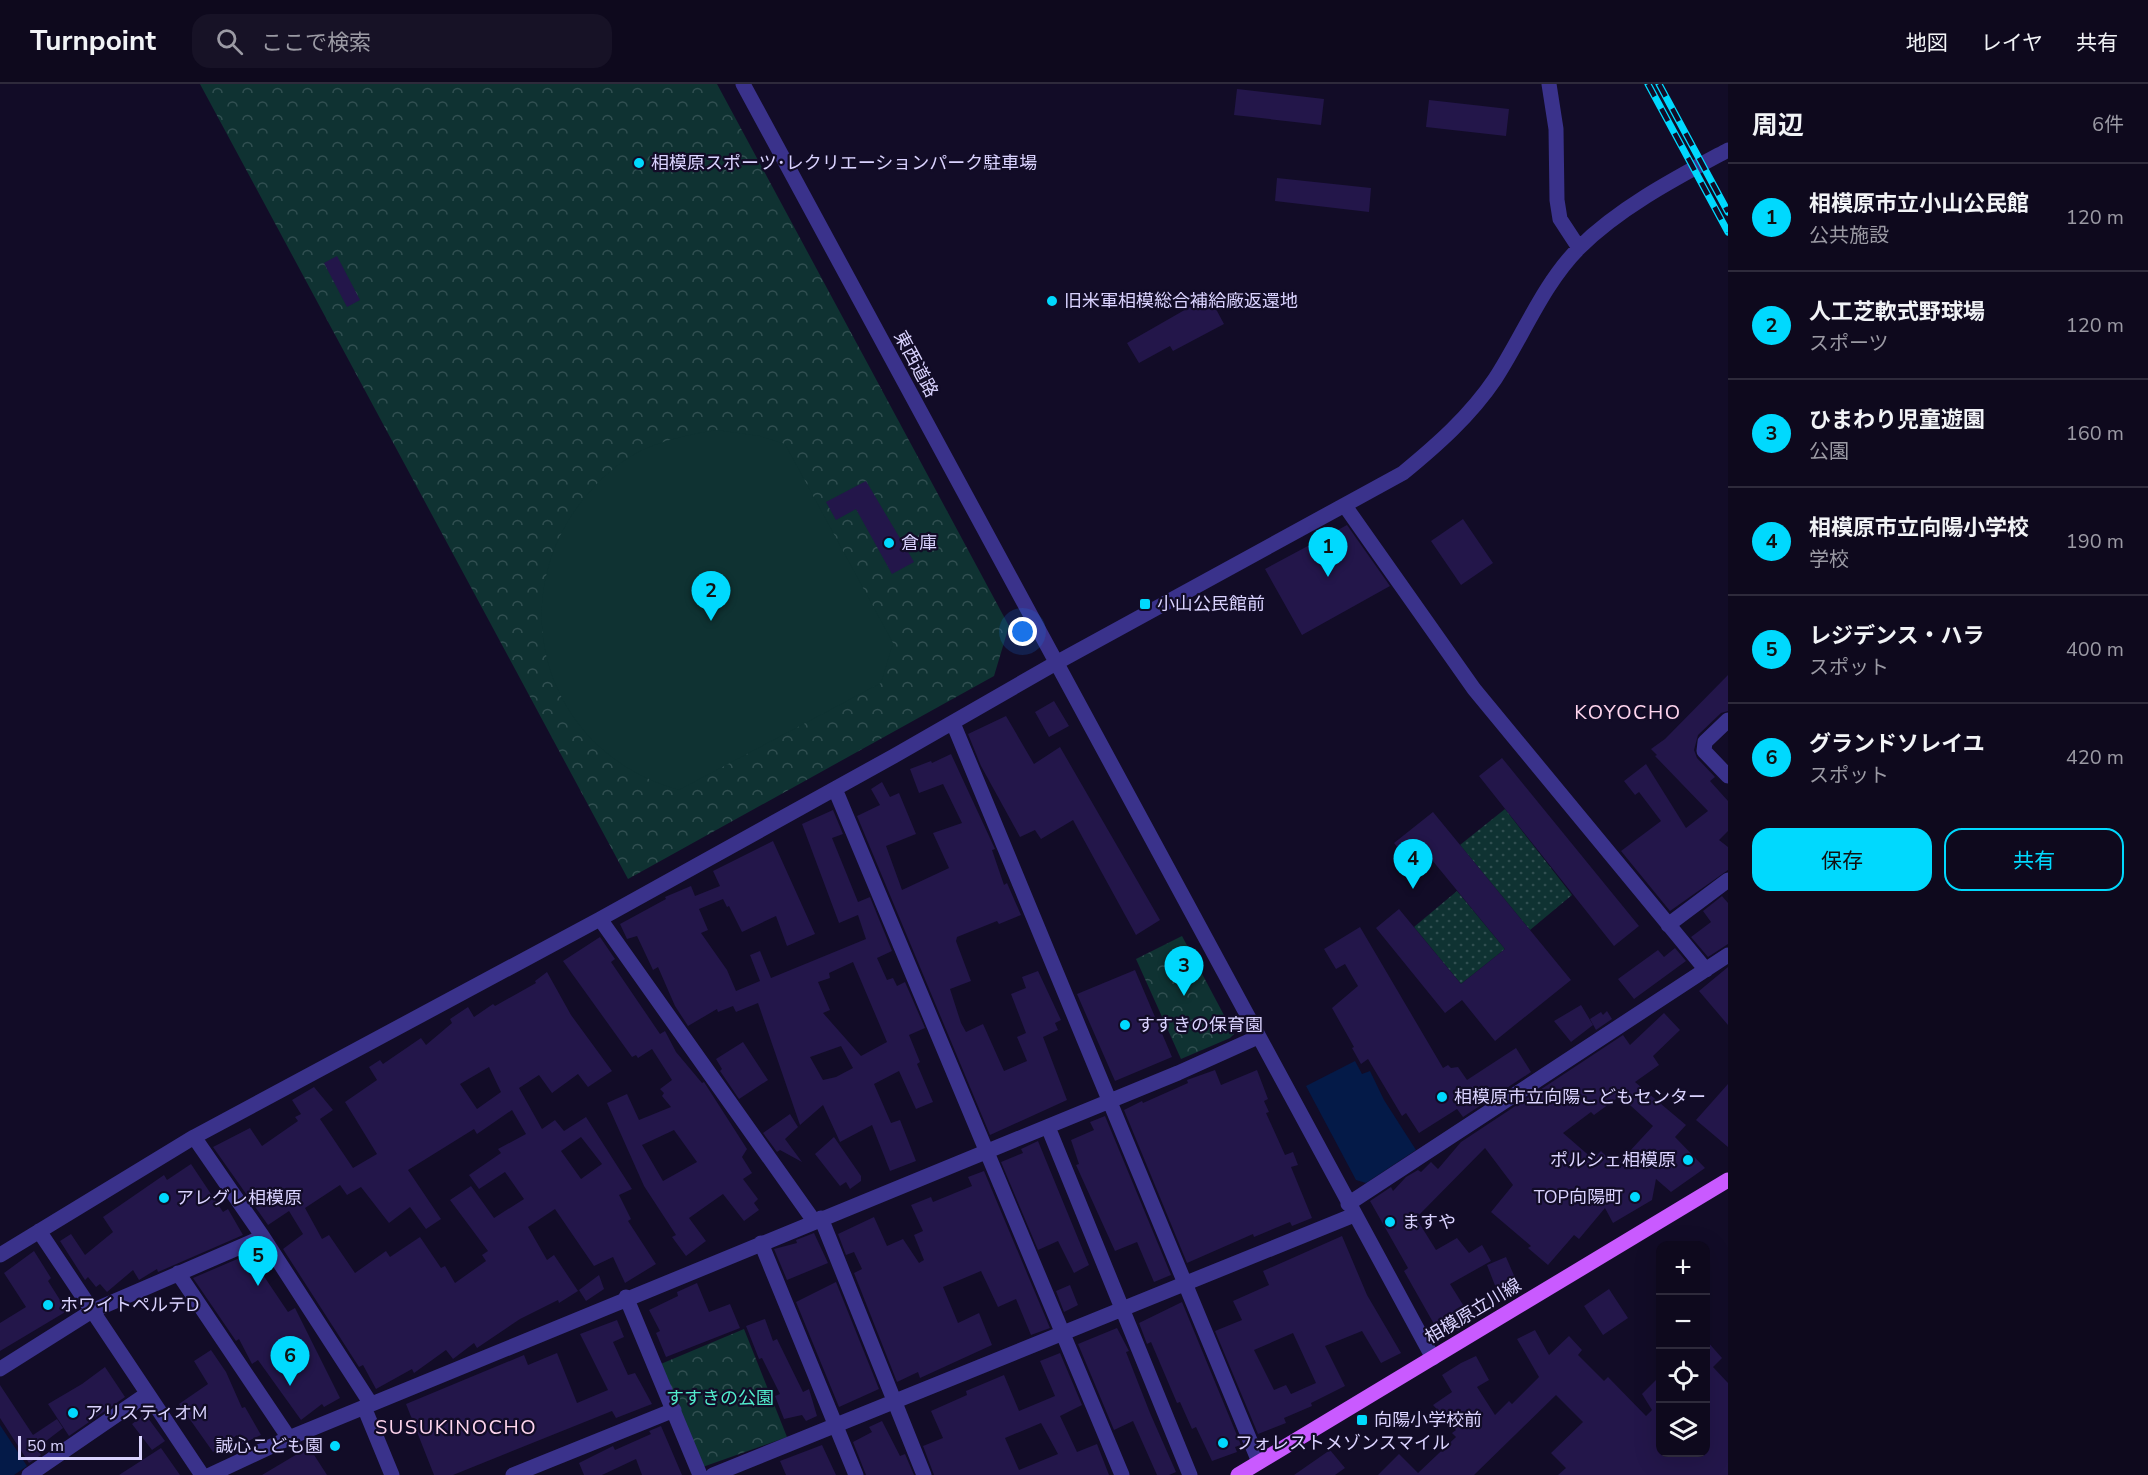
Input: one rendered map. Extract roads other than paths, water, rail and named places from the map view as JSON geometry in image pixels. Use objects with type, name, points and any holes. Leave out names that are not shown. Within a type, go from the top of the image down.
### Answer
[{"type":"main road","name":"相模原立川線","points":[[1238,1475],[1728,1180]]},
{"type":"street","name":"東西道路","points":[[743,84],[1433,1358]]},
{"type":"street","points":[[1549,84],[1556,129],[1557,200],[1560,219],[1579,249]]},
{"type":"street","points":[[0,1255],[194,1137],[600,919],[953,723],[1056,663],[1403,473],[1459,423],[1495,379],[1545,295],[1579,249],[1634,206],[1728,150]]},
{"type":"street","points":[[1345,506],[1474,689],[1706,970]]},
{"type":"street","points":[[1728,720],[1705,742],[1704,752],[1728,776]]},
{"type":"street","points":[[953,723],[1259,1462]]},
{"type":"street","points":[[835,789],[1122,1475]]},
{"type":"street","points":[[1668,925],[1728,880]]},
{"type":"street","points":[[600,919],[817,1220],[924,1475]]},
{"type":"street","points":[[712,1475],[1186,1282],[1351,1210],[1728,956]]},
{"type":"street","points":[[210,1475],[289,1438],[626,1297],[1048,1127],[1258,1036]]},
{"type":"street","points":[[1048,1127],[1190,1475]]},
{"type":"street","points":[[194,1137],[263,1237],[368,1405],[392,1475]]},
{"type":"street","points":[[39,1231],[202,1475]]},
{"type":"street","points":[[0,1369],[92,1311],[263,1237]]},
{"type":"street","points":[[761,1243],[856,1475]]},
{"type":"street","points":[[178,1273],[289,1438]]},
{"type":"street","points":[[626,1297],[700,1475]]},
{"type":"street","points":[[29,1475],[147,1394]]},
{"type":"street","points":[[513,1475],[674,1410]]},
{"type":"water","points":[[1355,1061],[1362,1074],[1370,1071],[1384,1100],[1416,1150],[1366,1183],[1356,1180],[1306,1086]]},
{"type":"water","points":[[0,1425],[27,1466],[14,1475],[0,1475]]},
{"type":"railway","points":[[1648,84],[1728,232]]},
{"type":"railway","points":[[1659,84],[1728,212]]},
{"type":"place","name":"相模原スポーツ･レクリエーションパーク駐車場","points":[[639,163]]},
{"type":"place","name":"旧米軍相模総合補給廠返還地","points":[[1052,301]]},
{"type":"place","name":"倉庫","points":[[889,543]]},
{"type":"place","name":"相模原市立小山公民館","points":[[1328,577]]},
{"type":"place","name":"小山公民館前","points":[[1145,604]]},
{"type":"place","name":"人工芝軟式野球場","points":[[711,621]]},
{"type":"place","name":"相模原市立向陽小学校","points":[[1413,889]]},
{"type":"place","name":"ひまわり児童遊園","points":[[1184,996]]},
{"type":"place","name":"すすきの保育園","points":[[1125,1025]]},
{"type":"place","name":"相模原市立向陽こどもセンター","points":[[1442,1097]]},
{"type":"place","name":"ポルシェ相模原","points":[[1688,1160]]},
{"type":"place","name":"TOP向陽町","points":[[1635,1197]]},
{"type":"place","name":"アレグレ相模原","points":[[164,1198]]},
{"type":"place","name":"ますや","points":[[1390,1222]]},
{"type":"place","name":"レジデンス・ハラ","points":[[258,1286]]},
{"type":"place","name":"ホワイトペルテD","points":[[48,1305]]},
{"type":"place","name":"グランドソレイユ","points":[[290,1386]]},
{"type":"place","name":"アリスティオM","points":[[73,1413]]},
{"type":"place","name":"向陽小学校前","points":[[1362,1420]]},
{"type":"place","name":"フォレストメゾンスマイル","points":[[1223,1443]]},
{"type":"place","name":"誠心こども園","points":[[335,1446]]},
{"type":"district","name":"KOYOCHO","points":[[1628,712]]},
{"type":"district","name":"SUSUKINOCHO","points":[[456,1427]]},
{"type":"park label","name":"すすきの公園","points":[[720,1398]]}]
